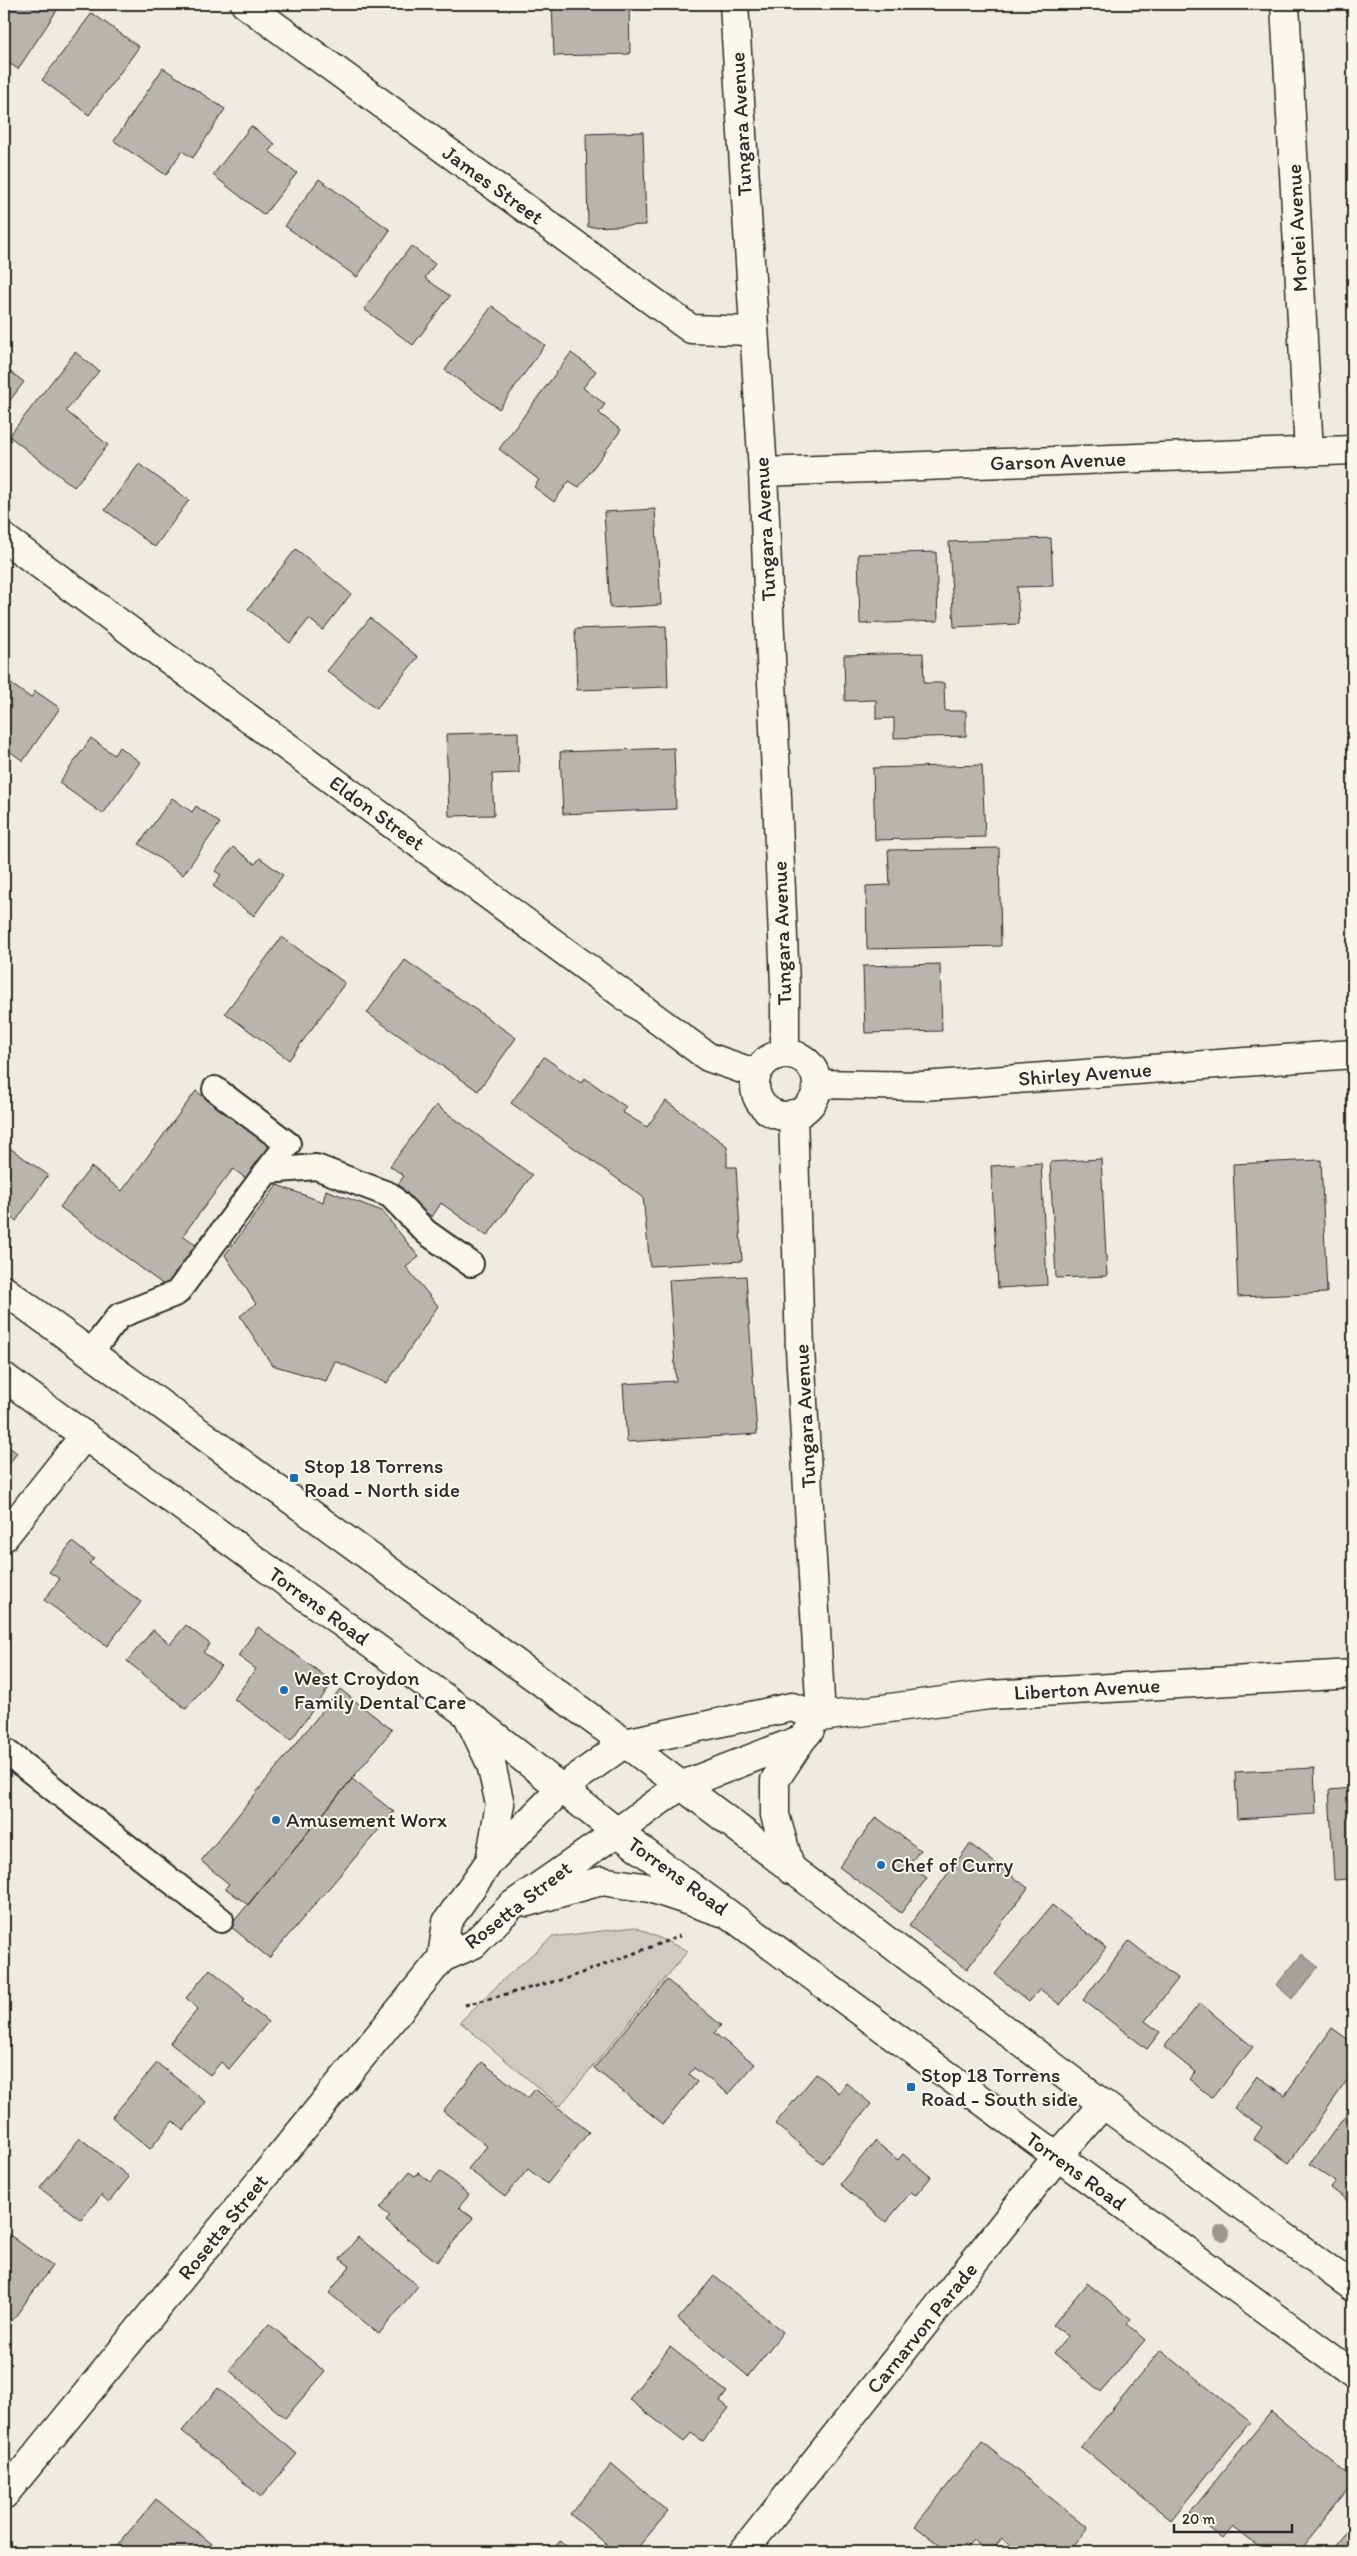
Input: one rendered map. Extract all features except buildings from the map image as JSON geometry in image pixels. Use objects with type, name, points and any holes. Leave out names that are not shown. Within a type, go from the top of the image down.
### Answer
[{"type":"street","name":"James Street","points":[[245,4],[691,330],[752,331]]},
{"type":"street","name":"Tungara Avenue","points":[[734,4],[752,331],[763,472],[785,984],[785,1054]]},
{"type":"street","name":"Morlei Avenue","points":[[1285,4],[1309,452]]},
{"type":"street","name":"Garson Avenue","points":[[763,472],[1353,450]]},
{"type":"street","name":"Eldon Street","points":[[4,538],[708,1057],[757,1074]]},
{"type":"street","points":[[785,1054],[794,1055],[810,1066],[817,1084],[811,1103],[794,1114],[775,1114],[766,1108],[756,1093],[757,1074],[768,1059],[785,1054]]},
{"type":"street","name":"Shirley Avenue","points":[[817,1084],[923,1086],[1353,1054]]},
{"type":"street","name":"Tungara Avenue","points":[[794,1114],[800,1349],[821,1717]]},
{"type":"street","points":[[4,1290],[625,1743],[1103,2104],[1353,2287]]},
{"type":"street","name":"Torrens Road","points":[[4,1377],[467,1714],[618,1832],[1057,2158],[1353,2374]]},
{"type":"street","points":[[4,1537],[85,1436]]},
{"type":"street","name":"Liberton Avenue","points":[[625,1743],[792,1707],[821,1717],[989,1695],[1353,1674]]},
{"type":"street","points":[[467,1714],[491,1764],[500,1804],[490,1861]]},
{"type":"street","points":[[791,1870],[775,1815],[775,1780],[802,1740],[821,1717]]},
{"type":"street","points":[[680,1786],[802,1740]]},
{"type":"street","name":"Rosetta Street","points":[[442,1958],[447,1922],[490,1861],[561,1789],[625,1743]]},
{"type":"street","name":"Rosetta Street","points":[[4,2495],[442,1958],[474,1944],[511,1906],[618,1832],[680,1786]]},
{"type":"street","points":[[511,1906],[601,1881],[650,1888],[732,1915]]},
{"type":"street","name":"Carnarvon Parade","points":[[743,2552],[1057,2158],[1103,2104]]},
{"type":"lane","points":[[90,1353],[119,1316],[178,1293],[288,1144],[215,1090]]},
{"type":"lane","points":[[267,1171],[316,1168],[390,1195],[426,1232],[471,1264]]},
{"type":"lane","points":[[4,1750],[221,1920]]},
{"type":"path","points":[[465,2005],[571,1977],[687,1933]]},
{"type":"shaded area","points":[[635,1927],[688,1951],[560,2106],[460,2022],[504,1979],[552,1937]]},
{"type":"shaded area","points":[[1302,1954],[1318,1967],[1292,1999],[1276,1985]]},
{"type":"place","name":"Stop 18 Torrens Road - North side","points":[[294,1478]]},
{"type":"place","name":"West Croydon Family Dental Care","points":[[284,1690]]},
{"type":"place","name":"Amusement Worx","points":[[276,1820]]},
{"type":"place","name":"Chef of Curry","points":[[881,1865]]},
{"type":"place","name":"Stop 18 Torrens Road - South side","points":[[911,2087]]}]
